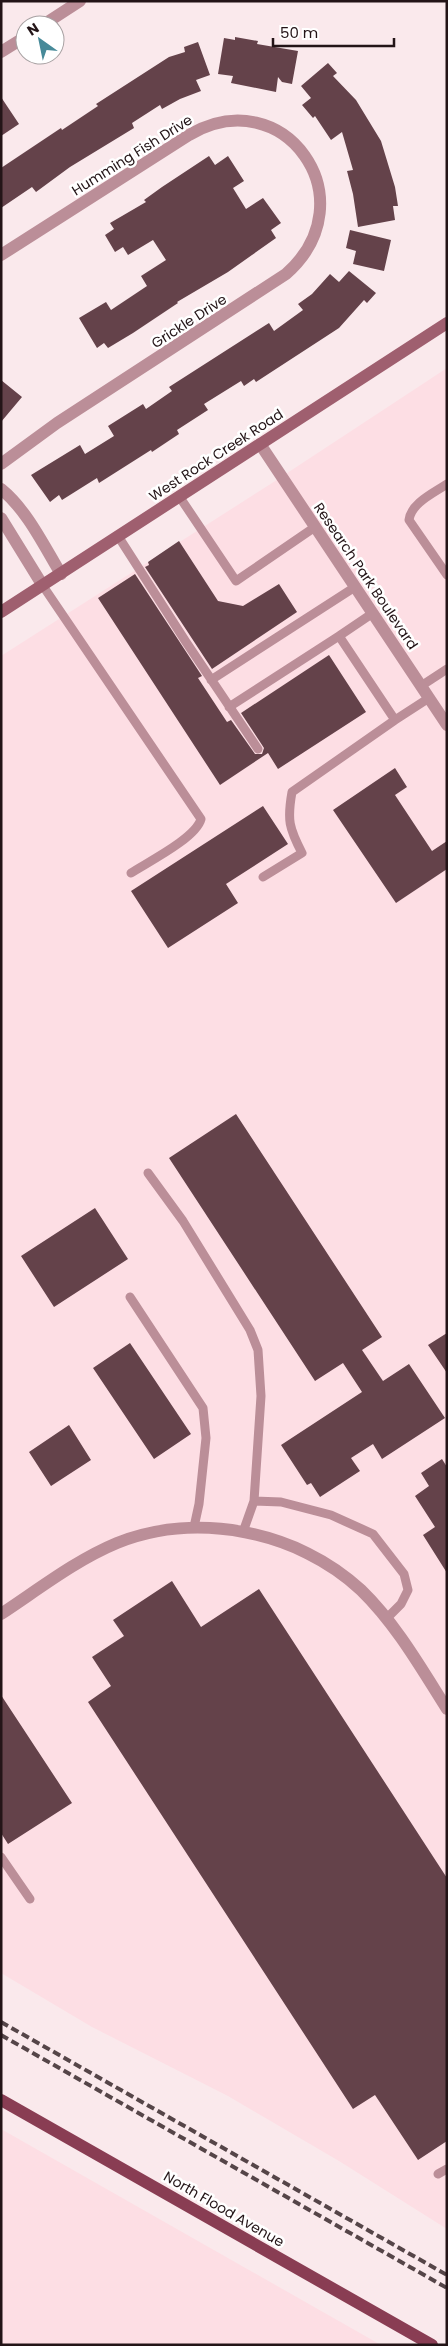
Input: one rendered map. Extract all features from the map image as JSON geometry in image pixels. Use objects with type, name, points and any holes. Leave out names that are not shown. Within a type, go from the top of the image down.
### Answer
[{"type":"main road","name":"West Rock Creek Road","points":[[1,612],[447,323]]},
{"type":"main road","name":"North Flood Avenue","points":[[1,2100],[426,2343]]},
{"type":"street","points":[[58,15],[80,1]]},
{"type":"street","points":[[1,52],[15,43]]},
{"type":"street","name":"Humming Fish Drive","points":[[1,255],[200,128],[219,122],[235,120],[271,127],[284,134],[308,160]]},
{"type":"street","name":"Grickle Drive","points":[[1,464],[56,423],[257,295],[297,264],[315,237],[321,210],[321,194],[308,160]]},
{"type":"street","name":"Research Park Boulevard","points":[[260,444],[447,726]]},
{"type":"street","points":[[1,488],[8,494],[25,517],[61,574]]},
{"type":"street","points":[[1,518],[42,586]]},
{"type":"street","points":[[1,1614],[65,1572],[115,1544],[151,1533],[194,1527],[243,1532],[284,1543],[324,1563],[360,1589],[406,1644],[447,1710]]},
{"type":"lane","points":[[447,484],[418,504],[410,514],[410,520],[447,575]]},
{"type":"lane","points":[[180,496],[236,581],[315,527]]},
{"type":"lane","points":[[118,536],[258,749]]},
{"type":"lane","points":[[42,586],[201,819],[199,826],[189,836],[131,873]]},
{"type":"lane","points":[[211,680],[355,587]]},
{"type":"lane","points":[[229,706],[372,613]]},
{"type":"lane","points":[[339,636],[395,720]]},
{"type":"lane","points":[[421,686],[447,669]]},
{"type":"lane","points":[[264,878],[302,853],[290,829],[289,809],[292,792],[429,698]]},
{"type":"lane","points":[[148,1172],[182,1221],[250,1330],[258,1350],[261,1396],[254,1501],[243,1532]]},
{"type":"lane","points":[[130,1297],[203,1408],[206,1438],[199,1504],[194,1527]]},
{"type":"lane","points":[[254,1501],[281,1502],[331,1515],[372,1534],[404,1574],[408,1590],[401,1604],[386,1619]]},
{"type":"lane","points":[[1,1857],[30,1899]]},
{"type":"shaded area","points":[[447,368],[447,2229],[339,2161],[228,2096],[92,2027],[1,1973],[1,656],[269,485]]},
{"type":"shaded area","points":[[1,2129],[374,2341],[381,2345],[1,2345]]},
{"type":"building","points":[[235,37],[258,41],[257,44],[298,51],[292,84],[282,82],[278,77],[276,92],[231,83],[233,76],[218,74],[224,38],[235,40]]},
{"type":"building","points":[[198,42],[210,75],[196,80],[201,91],[180,99],[162,109],[160,105],[132,123],[134,128],[70,167],[36,192],[32,187],[1,208],[1,168],[61,128],[62,130],[98,106],[96,104],[169,57],[185,52],[184,47]]},
{"type":"building","points":[[328,63],[337,73],[333,76],[356,100],[381,141],[395,187],[398,206],[393,206],[395,220],[358,227],[347,171],[353,170],[342,132],[331,140],[315,116],[313,118],[302,105],[311,98],[301,86]]},
{"type":"building","points":[[1,97],[19,124],[1,136]]},
{"type":"building","points":[[209,156],[215,165],[228,156],[244,181],[233,188],[246,209],[263,198],[281,223],[271,230],[276,238],[228,272],[177,302],[133,333],[108,348],[104,343],[97,348],[79,318],[106,302],[111,310],[147,286],[141,276],[166,260],[153,240],[128,255],[123,247],[115,252],[105,235],[114,229],[110,223],[146,202],[144,200]]},
{"type":"building","points":[[350,230],[391,240],[384,271],[353,264],[356,251],[346,248]]},
{"type":"building","points":[[349,271],[376,293],[367,303],[364,300],[339,328],[256,382],[254,379],[244,386],[241,381],[204,404],[208,410],[177,430],[179,434],[152,452],[151,450],[99,483],[97,478],[62,500],[59,495],[50,502],[31,475],[80,445],[85,454],[114,436],[108,426],[143,404],[146,409],[172,391],[169,387],[269,323],[274,331],[303,310],[298,304],[312,294],[330,274],[339,282]]},
{"type":"building","points":[[1,380],[22,397],[1,422]]},
{"type":"building","points":[[179,541],[218,601],[243,606],[279,584],[297,612],[212,669],[145,567],[149,565],[148,562]]},
{"type":"building","points":[[135,574],[202,676],[198,678],[227,722],[231,720],[255,754],[262,754],[264,748],[241,713],[329,655],[366,712],[278,769],[268,753],[220,785],[98,598]]},
{"type":"building","points":[[395,768],[407,787],[395,795],[432,851],[447,841],[447,869],[396,903],[333,810]]},
{"type":"building","points":[[263,806],[288,844],[226,884],[238,903],[168,948],[131,891]]},
{"type":"building","points":[[236,1114],[382,1337],[362,1350],[383,1381],[409,1364],[445,1418],[382,1459],[373,1444],[351,1458],[360,1471],[320,1497],[311,1483],[307,1485],[281,1445],[362,1392],[343,1363],[315,1381],[169,1158]]},
{"type":"building","points":[[95,1208],[128,1259],[54,1307],[21,1256]]},
{"type":"building","points":[[447,1333],[447,1373],[428,1345]]},
{"type":"building","points":[[130,1343],[191,1434],[154,1459],[93,1368]]},
{"type":"building","points":[[69,1425],[91,1460],[51,1486],[29,1452]]},
{"type":"building","points":[[442,1459],[447,1467],[447,1573],[423,1535],[435,1527],[415,1496],[429,1486],[421,1473]]},
{"type":"building","points":[[172,1581],[201,1627],[259,1589],[447,1878],[447,2141],[418,2160],[375,2095],[353,2109],[88,1702],[111,1686],[92,1657],[124,1636],[113,1620]]},
{"type":"building","points":[[1,1695],[72,1803],[8,1844],[1,1833]]},
{"type":"railway","points":[[1,2022],[447,2275]]},
{"type":"railway","points":[[1,2035],[447,2288]]}]
